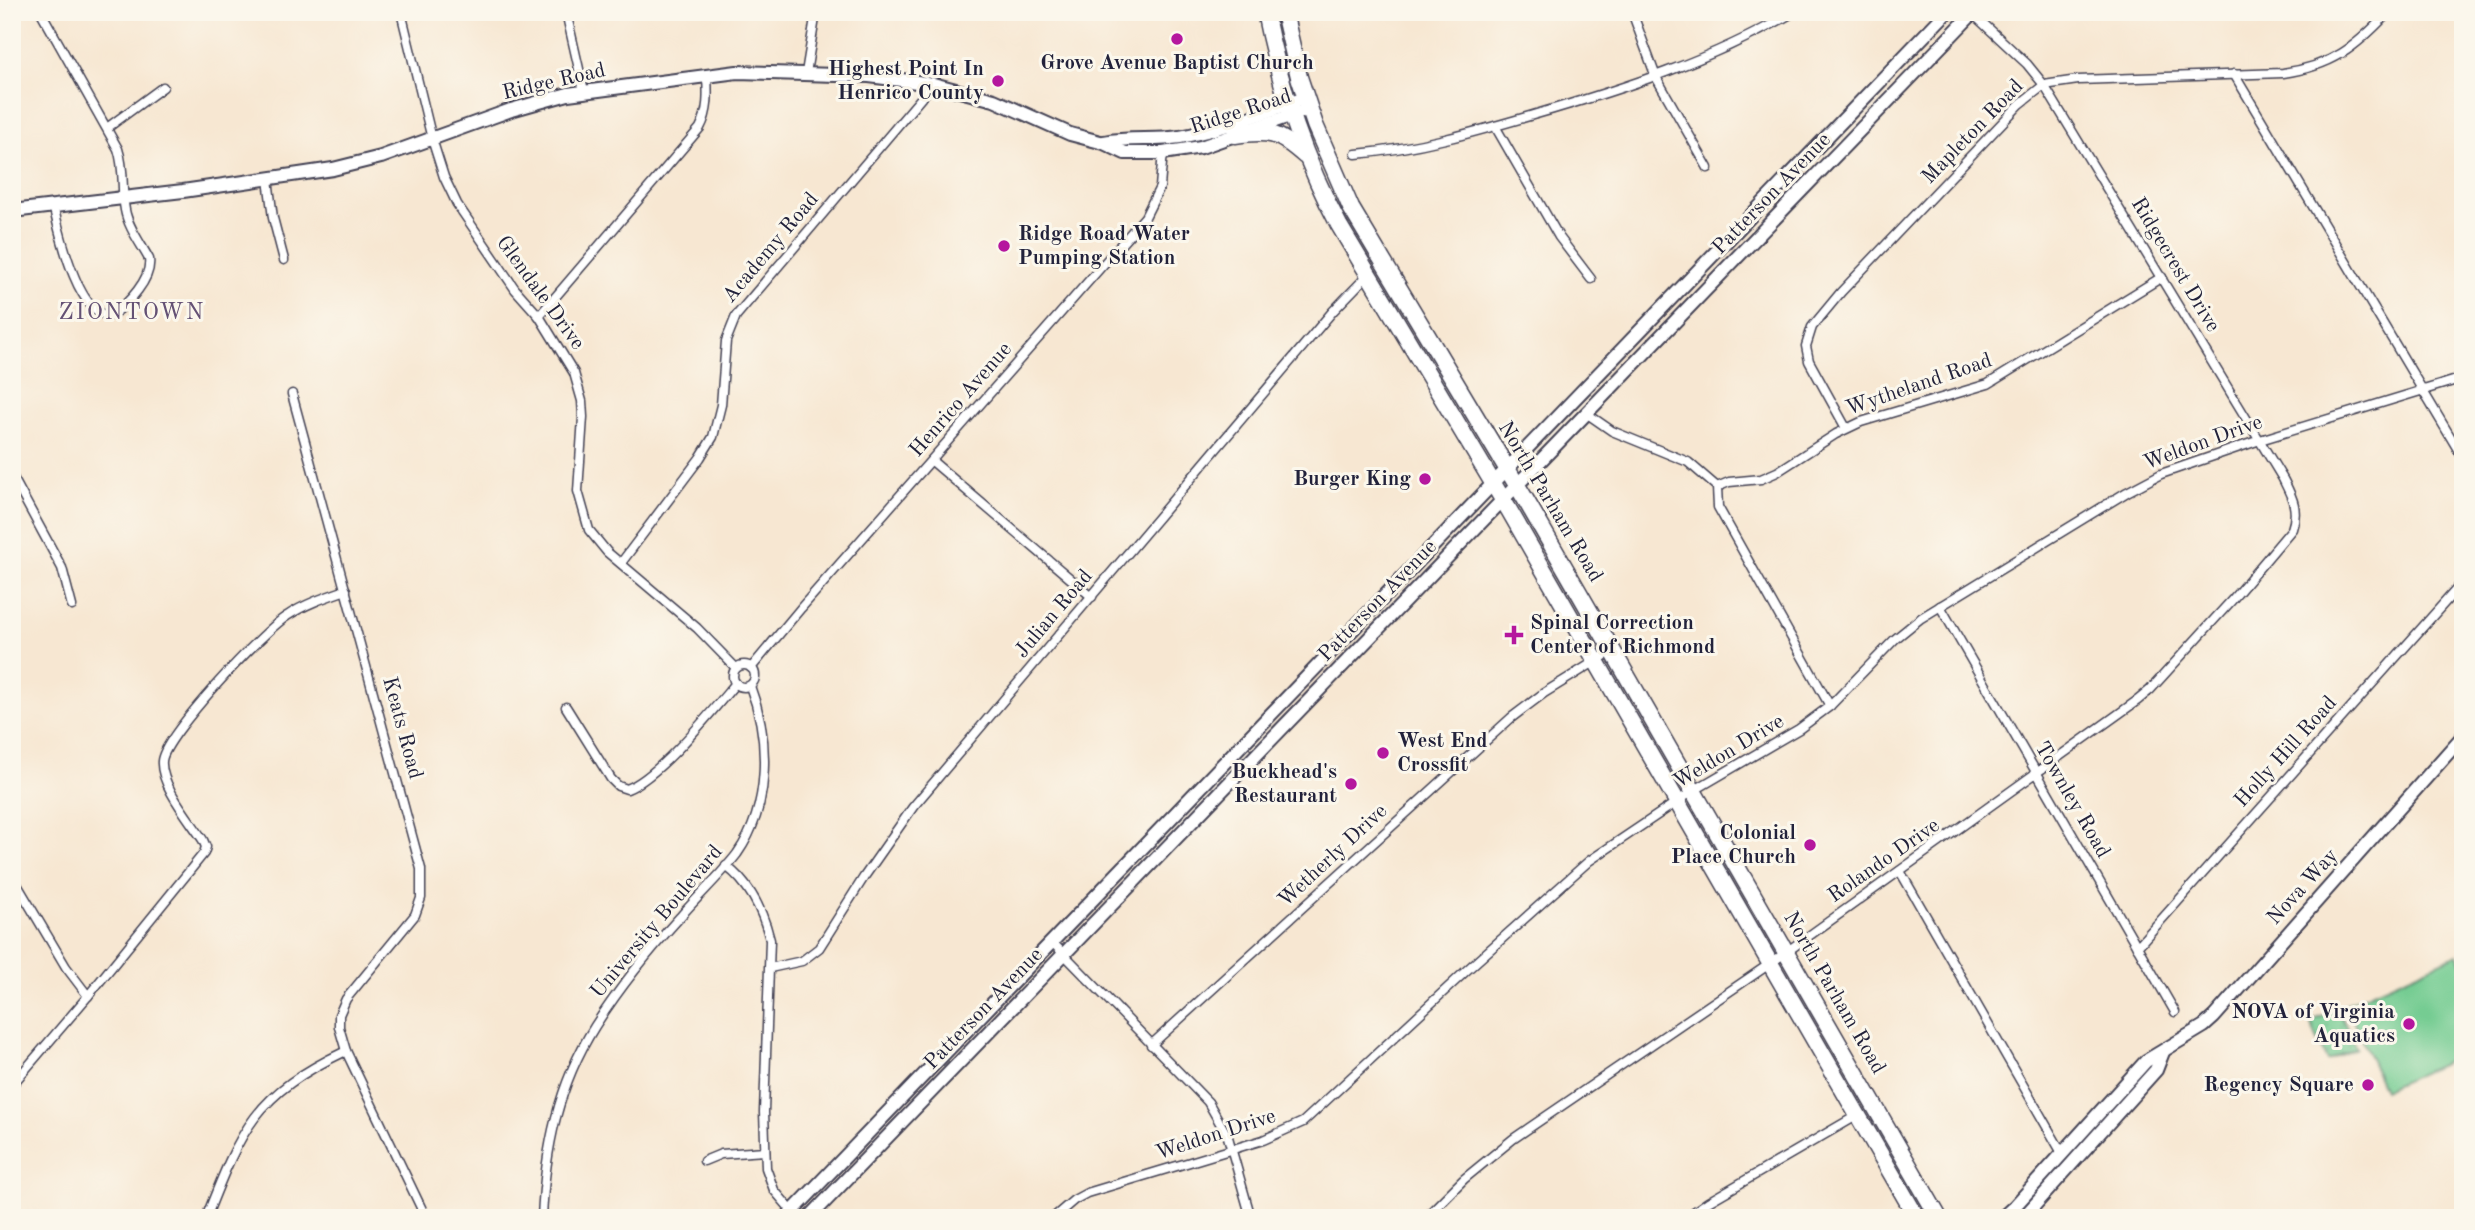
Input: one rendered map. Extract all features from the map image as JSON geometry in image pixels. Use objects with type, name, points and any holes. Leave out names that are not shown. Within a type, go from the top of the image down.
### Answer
[{"type":"highway","name":"North Parham Road","points":[[1265,12],[1289,110],[1307,157],[1339,225],[1503,499],[1917,1218]]},
{"type":"highway","name":"North Parham Road","points":[[1284,12],[1307,104],[1335,174],[1378,255],[1517,485],[1939,1218]]},
{"type":"highway","points":[[1235,135],[1272,133],[1290,142],[1307,157]]},
{"type":"highway","points":[[1339,225],[1351,232],[1365,257],[1378,255]]},
{"type":"main road","name":"Patterson Avenue","points":[[792,1216],[1947,12]]},
{"type":"main road","name":"Patterson Avenue","points":[[810,1218],[1973,13]]},
{"type":"main road","name":"Ridge Road","points":[[12,211],[268,179],[356,164],[520,107],[584,92],[707,75],[749,72],[806,73],[869,76],[933,84],[994,100],[1070,134],[1104,143],[1125,153],[1163,153],[1201,147],[1235,135],[1289,110]]},
{"type":"main road","name":"Ridge Road","points":[[1104,143],[1122,139],[1163,139],[1196,134],[1307,104]]},
{"type":"main road","name":"Nova Way","points":[[2163,1052],[2214,1017],[2463,736]]},
{"type":"main road","points":[[2002,1218],[2146,1061],[2163,1052]]},
{"type":"main road","points":[[2023,1218],[2156,1070],[2163,1052]]},
{"type":"street","points":[[41,12],[107,128],[121,158],[127,218],[149,259],[150,267],[134,296],[119,311],[106,316],[95,310],[63,252],[53,205]]},
{"type":"street","name":"Glendale Drive","points":[[401,12],[432,139],[444,177],[457,204],[515,289],[539,316],[575,373],[582,401],[583,428],[578,486],[582,511],[589,530],[597,542],[697,628],[736,668]]},
{"type":"street","points":[[566,12],[584,92]]},
{"type":"street","points":[[806,73],[816,12]]},
{"type":"street","points":[[1632,12],[1656,77],[1708,168]]},
{"type":"street","points":[[1356,154],[1396,150],[1495,126],[1618,91],[1765,30],[1794,12]]},
{"type":"street","name":"Mapleton Road","points":[[1846,428],[1809,361],[1806,346],[1812,327],[1841,292],[2020,104],[2045,85],[2078,80],[2283,73],[2318,66],[2351,48],[2389,12]]},
{"type":"street","name":"Ridgecrest Drive","points":[[1973,13],[2027,64],[2045,85],[2291,495],[2297,514],[2292,529],[2270,555]]},
{"type":"street","points":[[2235,74],[2463,458]]},
{"type":"street","points":[[539,316],[700,128],[705,120],[708,104],[707,75]]},
{"type":"street","name":"Academy Road","points":[[621,563],[713,437],[721,405],[726,341],[736,316],[933,84]]},
{"type":"street","points":[[107,128],[163,87]]},
{"type":"street","points":[[1495,126],[1559,237],[1591,279]]},
{"type":"street","name":"Henrico Avenue","points":[[751,668],[1145,217],[1160,187],[1163,139]]},
{"type":"street","points":[[268,179],[273,218],[285,260]]},
{"type":"street","name":"Julian Road","points":[[770,968],[802,961],[819,948],[913,807],[1333,311],[1368,275]]},
{"type":"street","name":"Wytheland Road","points":[[1717,487],[1729,482],[1761,479],[1777,472],[1846,428],[1988,384],[2162,277]]},
{"type":"street","name":"Weldon Drive","points":[[1053,1218],[1074,1199],[1087,1193],[1293,1129],[1589,862],[1693,792],[1800,729],[1830,706],[1895,639],[1940,606],[2146,481],[2260,440],[2463,379]]},
{"type":"street","name":"Keats Road","points":[[292,394],[414,840],[422,886],[419,904],[408,924],[343,1004],[339,1014],[339,1027],[346,1051],[426,1218]]},
{"type":"street","points":[[1586,413],[1612,431],[1688,462],[1717,487],[1718,507],[1830,706]]},
{"type":"street","points":[[932,461],[1093,597]]},
{"type":"street","points":[[12,476],[62,568],[72,606]]},
{"type":"street","name":"Rolando Drive","points":[[1425,1218],[1496,1152],[1771,963],[2037,774],[2150,690],[2270,555]]},
{"type":"street","name":"Holly Hill Road","points":[[2137,947],[2463,582]]},
{"type":"street","points":[[12,1085],[204,853],[206,847],[203,840],[163,775],[162,757],[171,741],[256,641],[303,607],[346,590]]},
{"type":"street","name":"Townley Road","points":[[1940,606],[2175,1012]]},
{"type":"street","name":"Wetherly Drive","points":[[1151,1045],[1511,718],[1544,693],[1612,651]]},
{"type":"street","points":[[744,665],[751,668],[755,677],[750,686],[743,687],[736,683],[733,674],[736,668],[744,665]]},
{"type":"street","points":[[566,706],[611,779],[624,789],[647,779],[665,762],[736,683]]},
{"type":"street","name":"University Boulevard","points":[[542,1218],[548,1147],[559,1101],[575,1062],[608,1006],[639,965],[726,866],[747,837],[763,782],[762,722],[750,686]]},
{"type":"street","points":[[726,866],[748,886],[764,918],[770,940],[766,1018],[766,1168],[774,1189],[792,1216]]},
{"type":"street","points":[[1900,871],[2062,1153]]},
{"type":"street","points":[[12,876],[73,977],[88,996]]},
{"type":"street","points":[[1052,942],[1208,1101],[1222,1123],[1232,1150],[1251,1218]]},
{"type":"street","points":[[206,1218],[235,1148],[257,1112],[278,1091],[346,1051]]},
{"type":"street","points":[[1685,1218],[1858,1115]]},
{"type":"street","points":[[704,1161],[721,1154],[765,1151]]},
{"type":"green space","name":"NOVA of Virginia Aquatics","points":[[2458,954],[2463,966],[2463,1055],[2384,1090],[2346,1004]]},
{"type":"green space","points":[[2338,1009],[2356,1048],[2327,1061],[2310,1022]]},
{"type":"place","name":"Grove Avenue Baptist Church","points":[[1177,39]]},
{"type":"place","name":"Highest Point In Henrico County","points":[[998,81]]},
{"type":"place","name":"Ridge Road Water Pumping Station","points":[[1004,246]]},
{"type":"place","name":"Burger King","points":[[1425,479]]},
{"type":"place","name":"Spinal Correction Center of Richmond","points":[[1514,635]]},
{"type":"place","name":"West End Crossfit","points":[[1383,753]]},
{"type":"place","name":"Buckhead's Restaurant","points":[[1351,784]]},
{"type":"place","name":"Colonial Place Church","points":[[1810,845]]},
{"type":"place","name":"NOVA of Virginia Aquatics","points":[[2409,1024]]},
{"type":"place","name":"Regency Square","points":[[2368,1085]]},
{"type":"district","name":"ZIONTOWN","points":[[132,312]]}]
